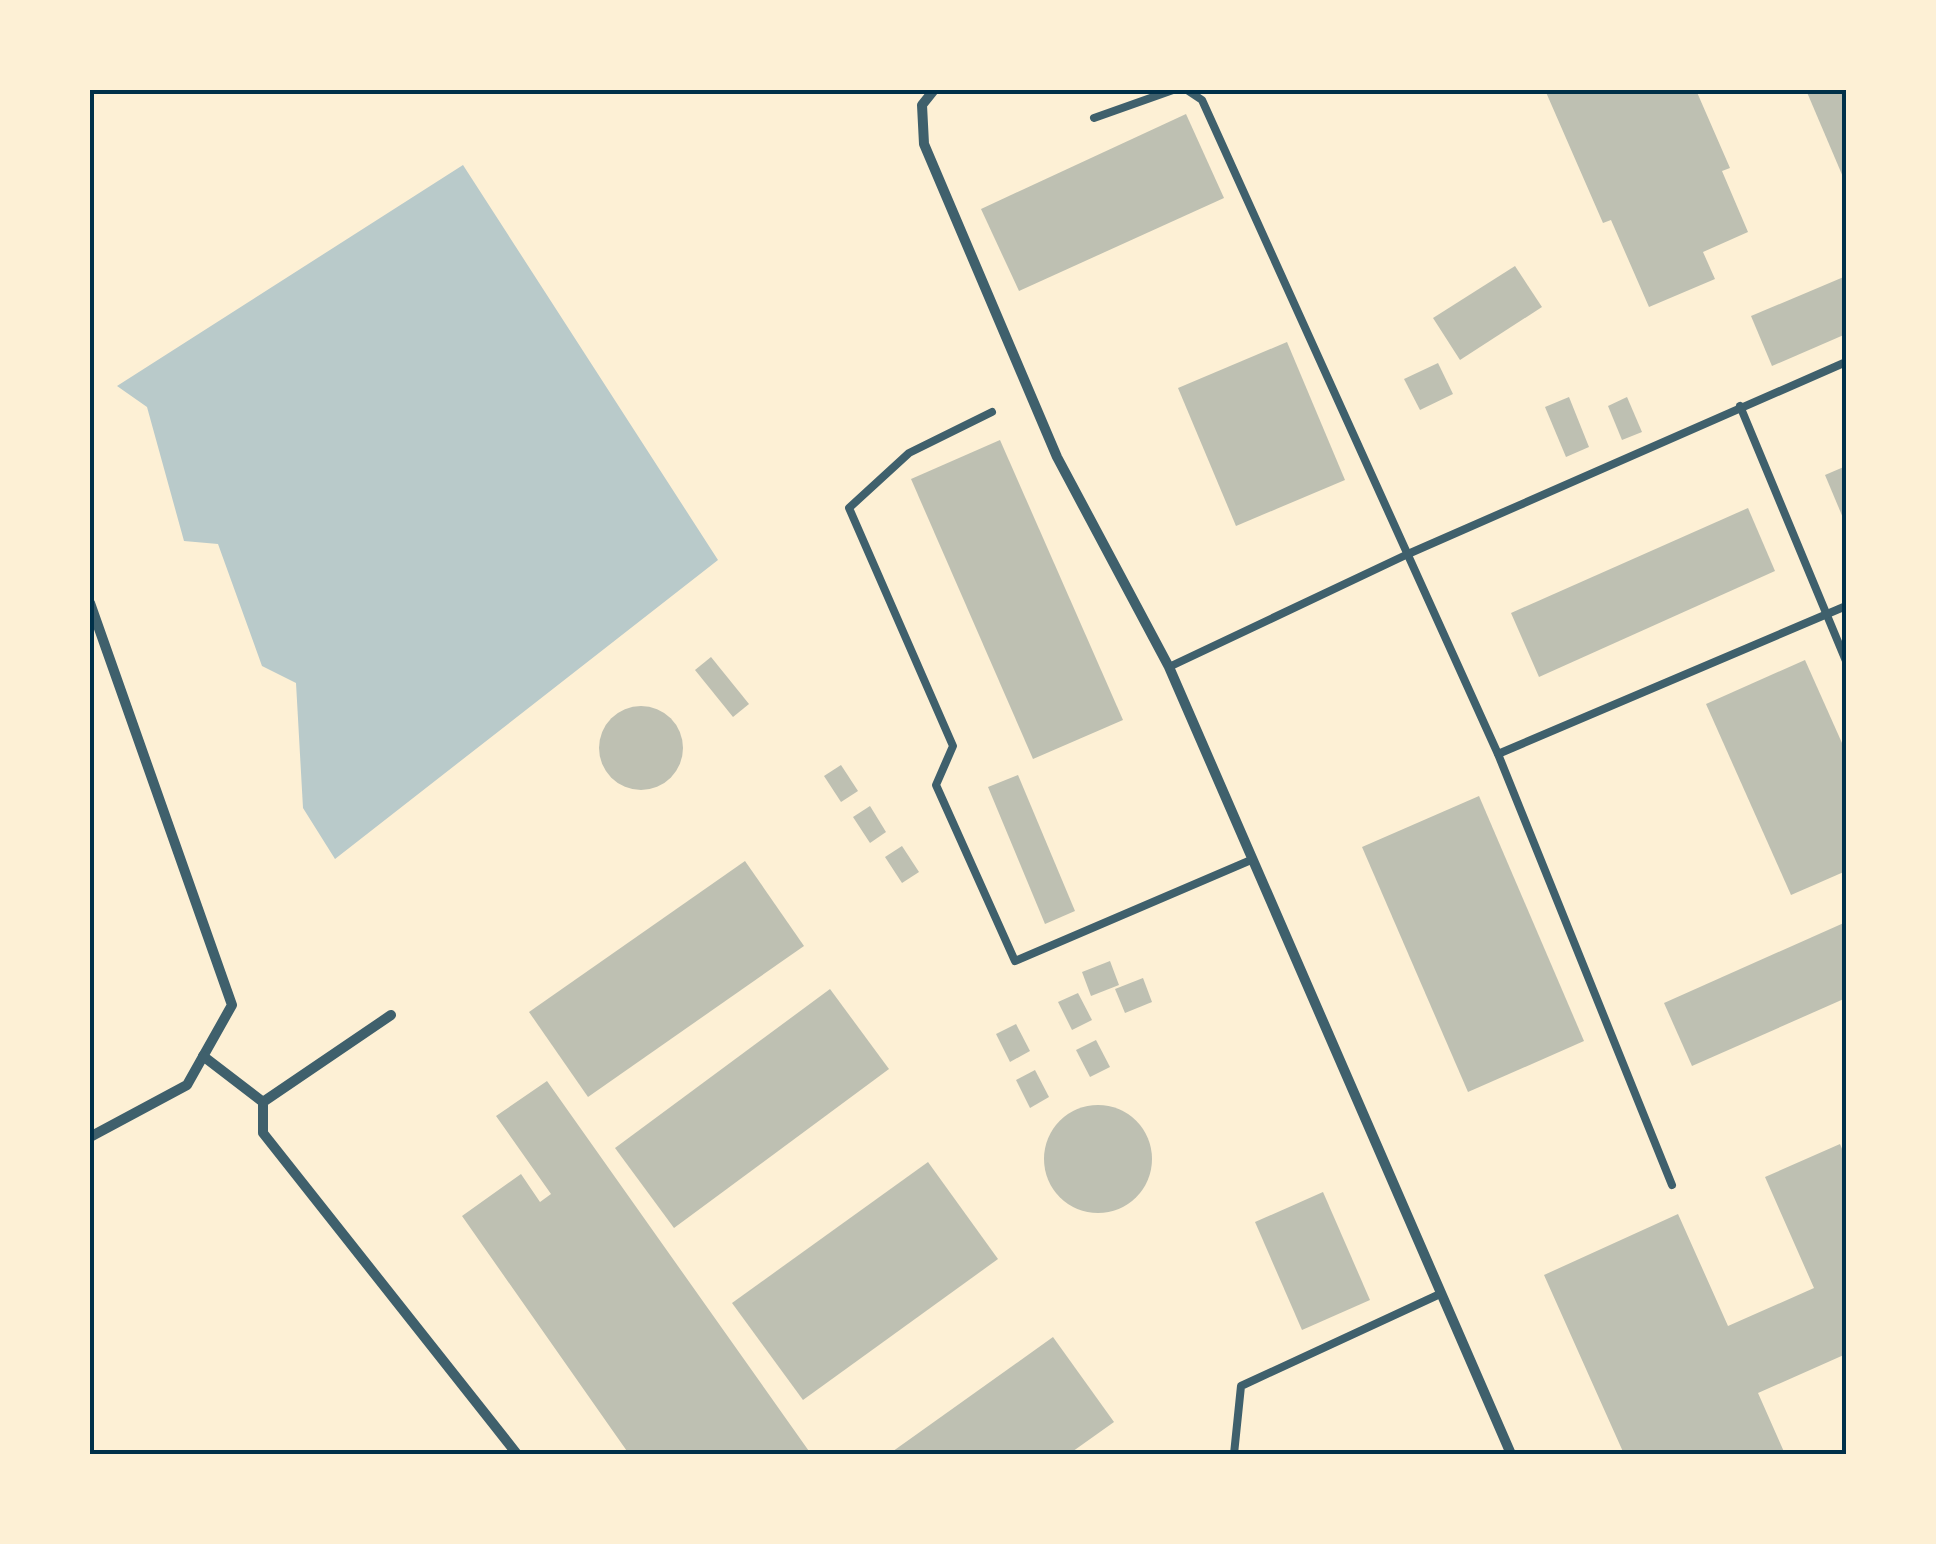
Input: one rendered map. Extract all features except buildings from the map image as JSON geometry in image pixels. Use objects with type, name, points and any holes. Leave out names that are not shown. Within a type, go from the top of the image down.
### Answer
[{"type":"street","points":[[934,90],[922,105],[924,144],[1056,457],[1169,667],[1512,1454]]},
{"type":"street","points":[[90,602],[232,1005],[186,1085],[90,1137]]},
{"type":"street","points":[[264,1102],[391,1015]]},
{"type":"street","points":[[203,1056],[264,1102]]},
{"type":"street","points":[[264,1102],[262,1133],[518,1454]]},
{"type":"lane","points":[[1094,118],[1174,90]]},
{"type":"lane","points":[[1187,90],[1202,100],[1498,754],[1672,1185]]},
{"type":"lane","points":[[1169,667],[1408,554],[1846,362]]},
{"type":"lane","points":[[1740,406],[1846,661]]},
{"type":"lane","points":[[992,412],[909,453],[850,508],[953,746],[936,784],[1015,961],[1250,860]]},
{"type":"lane","points":[[1498,754],[1846,606]]},
{"type":"lane","points":[[1234,1454],[1241,1386],[1440,1294]]},
{"type":"shaded area","points":[[463,165],[718,560],[335,859],[303,808],[296,683],[262,666],[218,544],[184,541],[147,407],[117,386]]}]
